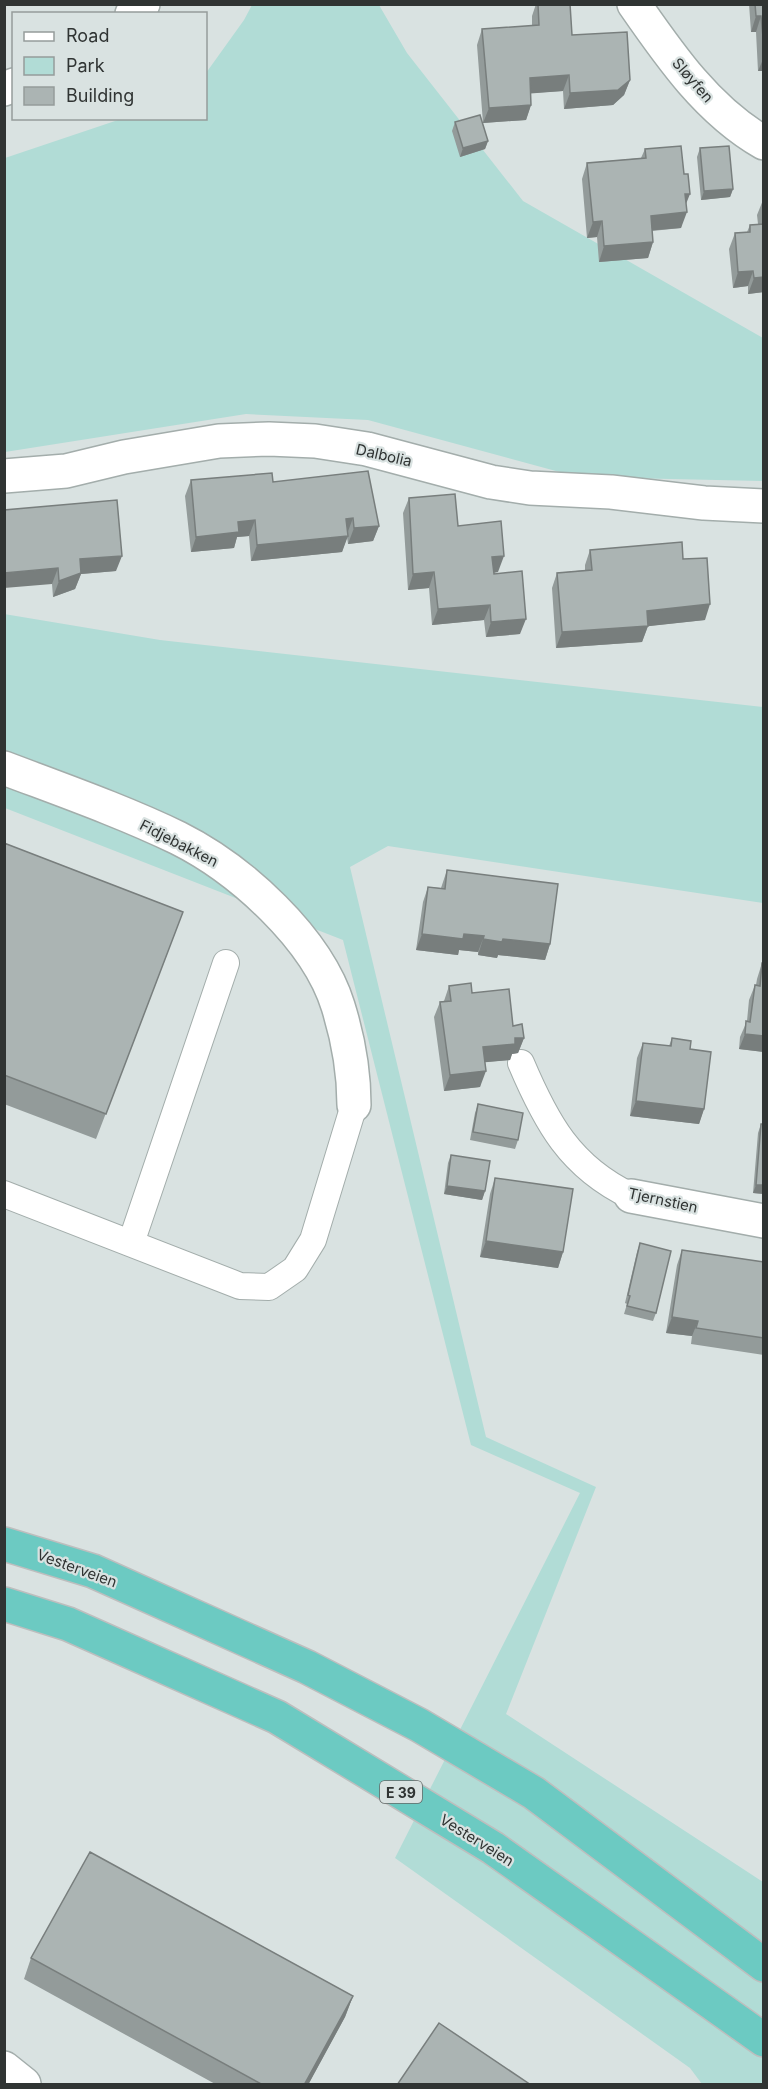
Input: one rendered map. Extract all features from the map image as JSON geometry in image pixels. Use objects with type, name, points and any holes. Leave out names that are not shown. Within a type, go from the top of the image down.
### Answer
[{"type":"highway","name":"Vesterveien","points":[[4,1544],[93,1571],[307,1667],[419,1725],[534,1793],[764,1965]]},
{"type":"highway","name":"Vesterveien","points":[[4,1604],[68,1624],[277,1717],[493,1848],[764,2040]]},
{"type":"street","name":"Sløyfen","points":[[634,4],[659,41],[705,96],[743,131],[764,143]]},
{"type":"street","name":"Dalbolia","points":[[4,476],[66,471],[124,457],[219,441],[269,439],[315,441],[366,449],[491,482],[530,488],[611,492],[704,503],[764,506]]},
{"type":"street","name":"Fidjebakken","points":[[4,768],[179,839],[223,865],[263,898],[301,938],[324,974],[338,1005],[354,1075],[354,1105]]},
{"type":"street","name":"Tjernstien","points":[[631,1196],[764,1221]]},
{"type":"street","points":[[4,2068],[24,2085]]},
{"type":"lane","points":[[131,1243],[226,963]]},
{"type":"lane","name":"Tjernstien","points":[[520,1063],[539,1106],[554,1130],[579,1160],[607,1185],[631,1196]]},
{"type":"lane","points":[[4,1194],[240,1287],[269,1287],[295,1269],[313,1240],[354,1105]]},
{"type":"green space","points":[[252,5],[379,5],[407,53],[523,201],[763,338],[763,481],[578,477],[368,420],[246,414],[5,452],[5,158],[118,120],[207,120],[207,72]]},
{"type":"green space","points":[[4,614],[160,640],[763,707],[763,903],[388,846],[350,867],[486,1437],[596,1487],[506,1714],[763,1882],[763,2084],[702,2084],[690,2068],[395,1858],[580,1493],[471,1445],[343,940],[5,808]]},
{"type":"building","points":[[538,4],[570,4],[572,35],[627,32],[630,80],[618,90],[570,93],[569,75],[530,78],[531,105],[489,108],[482,29],[539,25]]},
{"type":"building","points":[[755,4],[764,4],[764,48],[761,16],[756,16]]},
{"type":"building","points":[[480,115],[488,141],[463,148],[455,122]]},
{"type":"building","points":[[681,146],[684,174],[688,174],[690,194],[685,194],[687,212],[651,216],[653,242],[604,246],[602,221],[593,222],[587,163],[646,158],[645,149]]},
{"type":"building","points":[[729,146],[733,189],[704,191],[700,148]]},
{"type":"building","points":[[764,224],[764,277],[754,278],[753,271],[738,272],[735,233],[750,232],[750,225]]},
{"type":"building","points":[[368,471],[379,526],[354,528],[353,518],[346,519],[348,536],[257,545],[255,520],[238,522],[239,532],[196,537],[191,480],[272,473],[273,482]]},
{"type":"building","points":[[455,494],[458,526],[501,521],[504,556],[492,557],[494,574],[522,571],[526,619],[491,622],[490,605],[438,609],[434,572],[413,574],[409,498]]},
{"type":"building","points":[[117,500],[122,556],[80,559],[81,573],[59,581],[58,568],[4,573],[4,510]]},
{"type":"building","points":[[682,542],[683,559],[707,558],[710,604],[647,611],[648,626],[562,632],[557,573],[592,570],[590,550]]},
{"type":"building","points":[[4,843],[183,912],[106,1114],[4,1075]]},
{"type":"building","points":[[447,870],[558,884],[550,944],[503,939],[502,942],[483,939],[484,936],[464,934],[463,939],[422,934],[428,887],[445,889]]},
{"type":"building","points":[[762,963],[764,963],[764,1036],[745,1034],[746,1021],[750,1022],[755,985],[760,986]]},
{"type":"building","points":[[471,983],[472,993],[509,989],[513,1026],[522,1024],[524,1038],[515,1038],[515,1044],[483,1047],[486,1071],[450,1075],[440,1002],[451,1001],[449,986]]},
{"type":"building","points":[[672,1038],[691,1041],[690,1049],[711,1052],[704,1109],[636,1101],[643,1043],[671,1046]]},
{"type":"building","points":[[478,1104],[523,1113],[518,1140],[473,1132]]},
{"type":"building","points":[[761,1124],[764,1124],[764,1185],[756,1185]]},
{"type":"building","points":[[451,1155],[490,1161],[485,1191],[447,1186]]},
{"type":"building","points":[[495,1178],[573,1189],[563,1252],[486,1241]]},
{"type":"building","points":[[640,1243],[671,1251],[656,1313],[627,1306]]},
{"type":"building","points":[[682,1250],[764,1262],[764,1338],[696,1328],[698,1321],[672,1317]]},
{"type":"building","points":[[90,1852],[353,1996],[304,2085],[263,2085],[31,1958]]},
{"type":"building","points":[[439,2023],[531,2085],[397,2085]]}]
